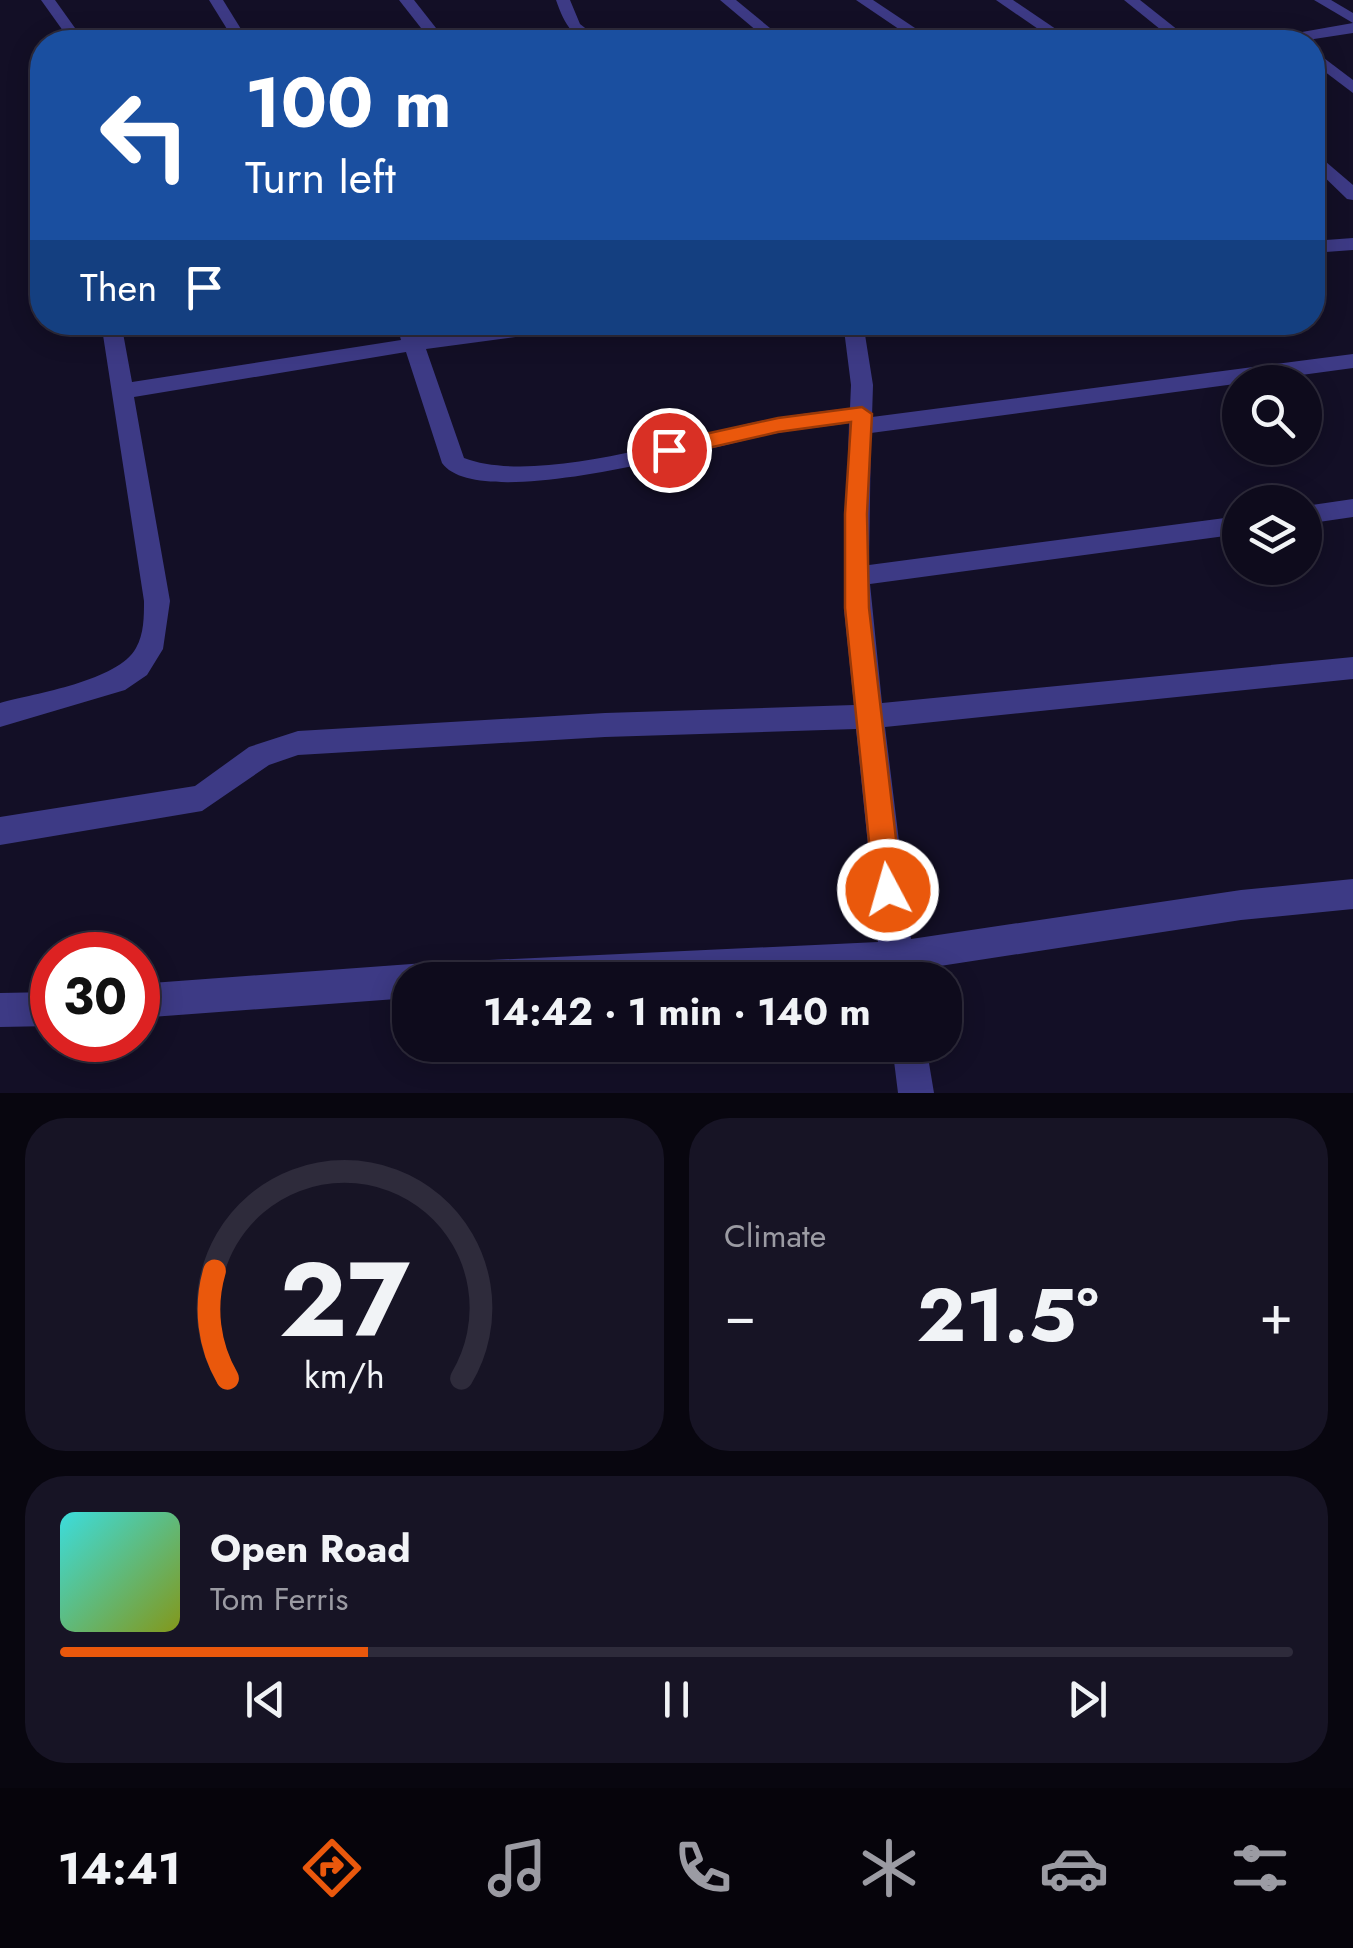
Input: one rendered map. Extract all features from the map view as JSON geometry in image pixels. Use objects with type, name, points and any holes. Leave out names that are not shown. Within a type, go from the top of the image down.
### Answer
[{"type":"street","points":[[48,0],[69,30]]},
{"type":"street","points":[[216,0],[235,30]]},
{"type":"street","points":[[406,0],[430,30]]},
{"type":"street","points":[[564,0],[573,26],[579,30]]},
{"type":"street","points":[[727,0],[764,30]]},
{"type":"street","points":[[862,0],[909,30]]},
{"type":"street","points":[[1003,0],[1049,30]]},
{"type":"street","points":[[1131,0],[1170,30]]},
{"type":"street","points":[[1321,0],[1353,19]]},
{"type":"street","points":[[1325,31],[1353,28]]},
{"type":"street","points":[[1325,65],[1353,88]]},
{"type":"street","points":[[1325,168],[1353,195]]},
{"type":"street","points":[[1325,246],[1353,244]]},
{"type":"street","points":[[0,715],[115,682],[132,673],[154,645],[158,601],[113,335]]},
{"type":"street","points":[[124,391],[401,335]]},
{"type":"street","points":[[412,335],[454,464],[464,472],[483,476],[585,465],[778,425],[862,420],[1353,361]]},
{"type":"street","points":[[855,335],[861,365],[862,420],[856,514],[857,608],[896,962]]},
{"type":"street","points":[[1322,513],[1353,508]]},
{"type":"street","points":[[858,576],[1222,527]]},
{"type":"street","points":[[0,831],[202,798],[259,756],[298,743],[606,725],[867,718],[1353,668]]},
{"type":"street","points":[[935,962],[1241,905],[1353,894]]},
{"type":"street","points":[[160,999],[392,982]]},
{"type":"street","points":[[0,1010],[30,1009]]},
{"type":"street","points":[[911,1062],[916,1093]]},
{"type":"route","points":[[669,450],[778,425],[862,414],[856,514],[857,608],[888,890]]}]
